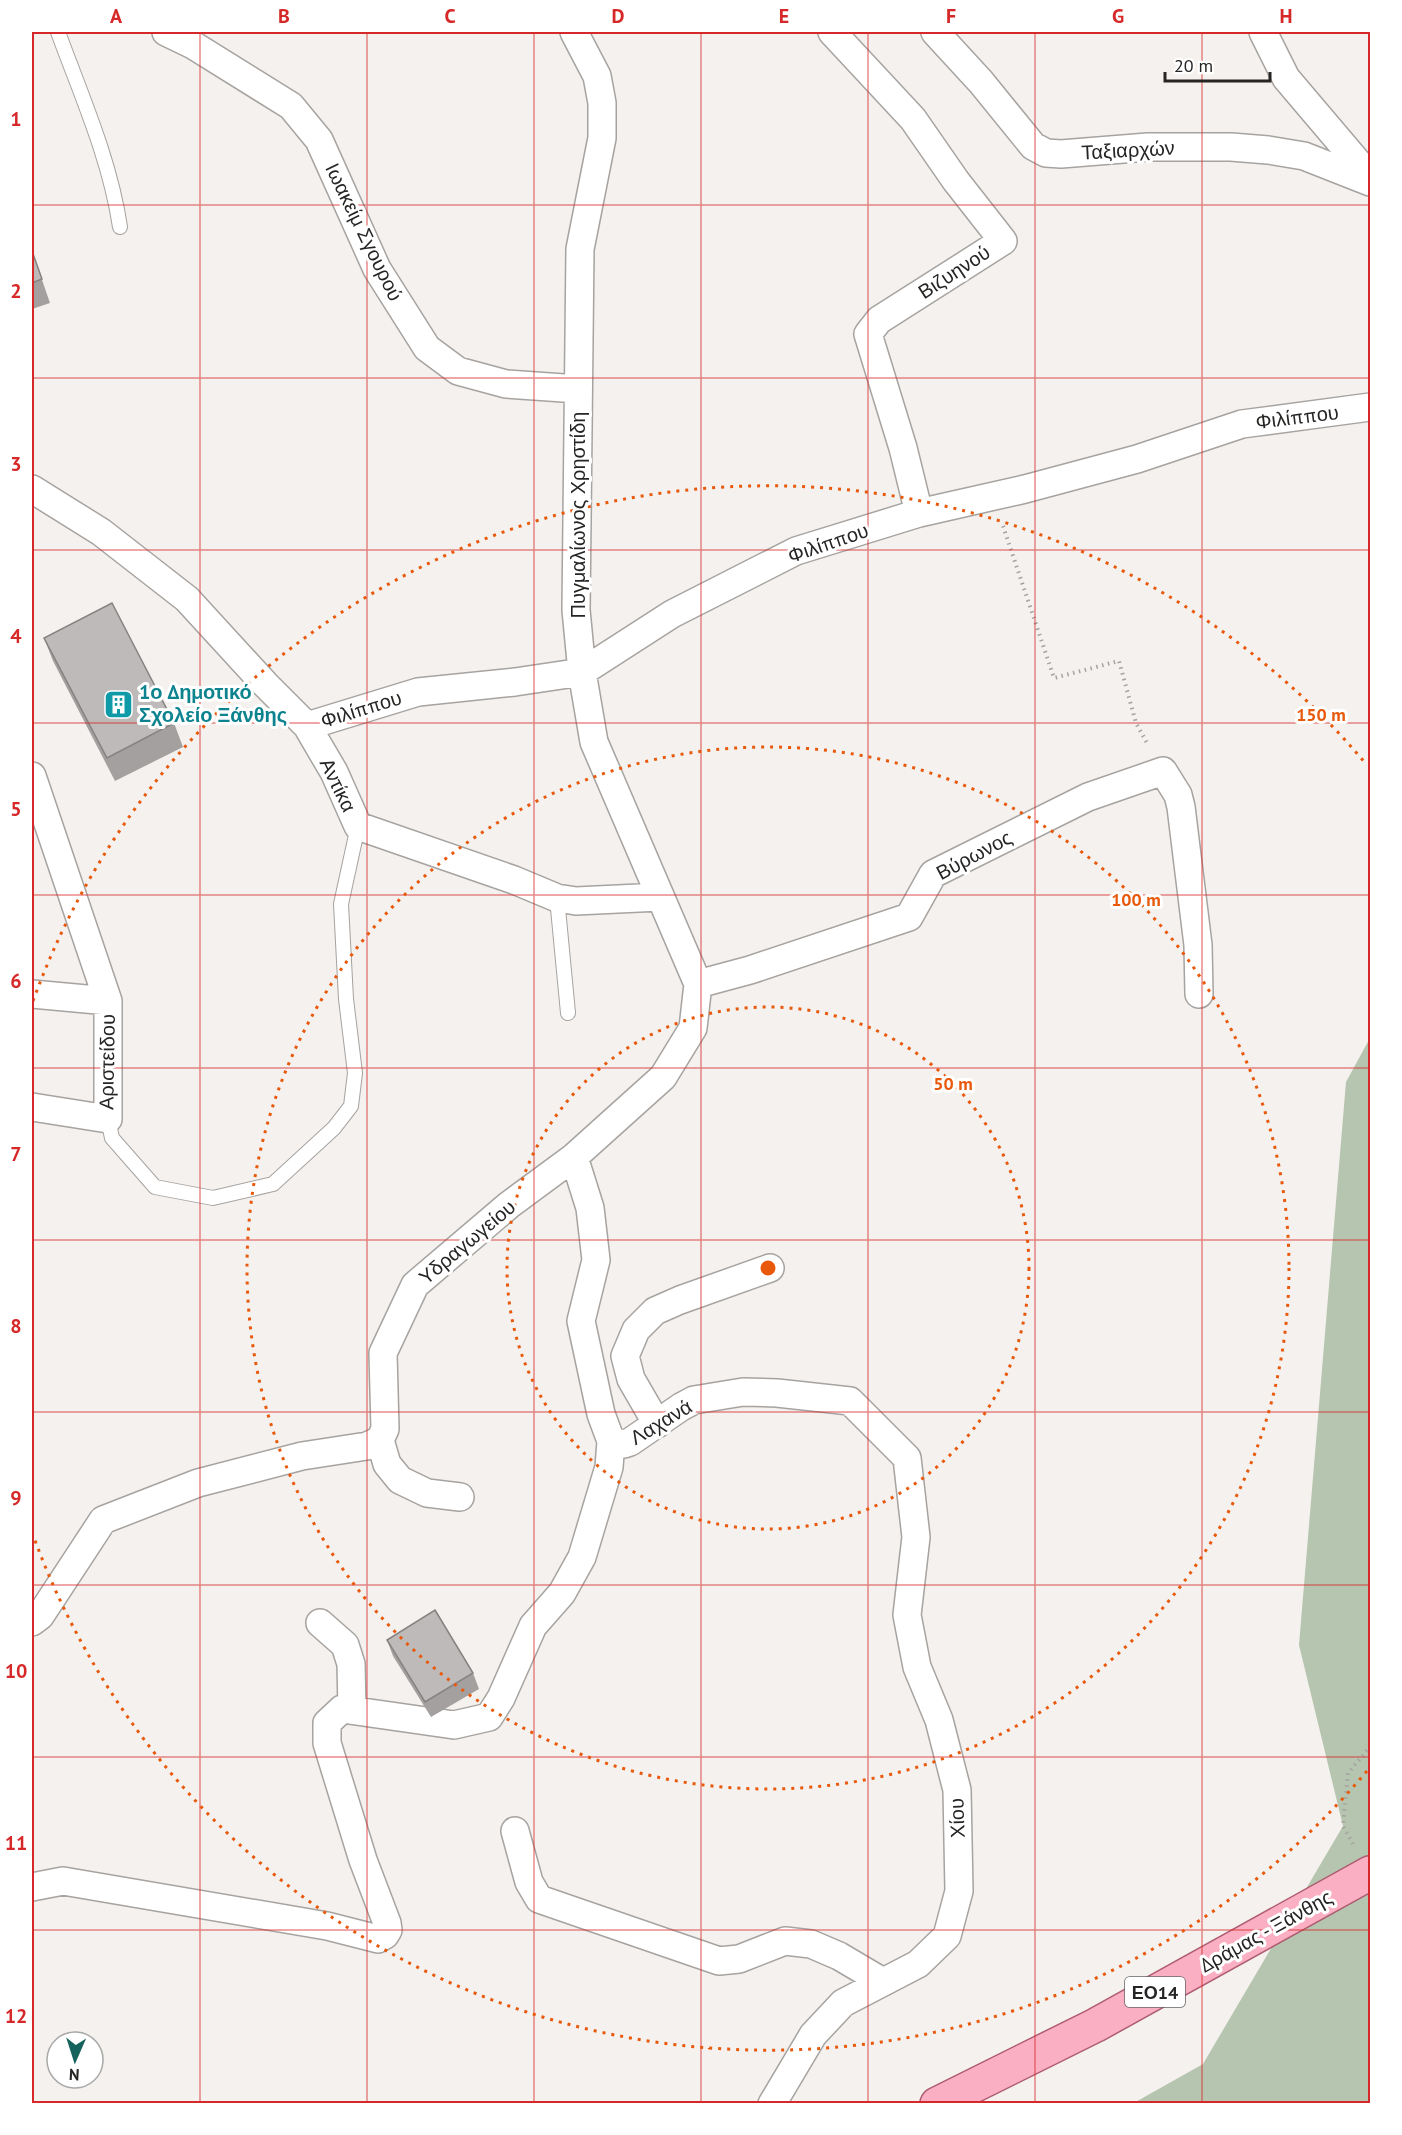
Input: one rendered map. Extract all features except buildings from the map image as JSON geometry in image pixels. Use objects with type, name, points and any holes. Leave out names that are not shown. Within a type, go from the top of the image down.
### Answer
[{"type":"main road","name":"Δράμας - Ξάνθης","points":[[937,2103],[1096,2025],[1370,1873]]},
{"type":"street","name":"Ιωακείμ Σγουρού","points":[[166,32],[193,45],[291,106],[319,140],[377,269],[427,348],[458,371],[506,384],[578,389]]},
{"type":"street","name":"Πυγμαλίωνος Χρηστίδη","points":[[574,32],[597,76],[602,103],[602,138],[580,249],[576,610],[582,672],[594,742],[698,984]]},
{"type":"street","name":"Βιζυηνού","points":[[832,32],[913,119],[956,181],[1003,241],[879,320],[868,334],[901,438],[919,513]]},
{"type":"street","name":"Ταξιαρχών","points":[[935,32],[981,82],[1033,146],[1046,153],[1061,154],[1148,147],[1231,147],[1268,150],[1304,156],[1371,182]]},
{"type":"street","points":[[1263,32],[1286,78],[1371,177]]},
{"type":"street","name":"Φιλίππου","points":[[307,726],[418,692],[515,682],[582,672],[672,614],[796,551],[919,513],[1137,459],[1242,424],[1371,407]]},
{"type":"street","name":"Αντίκα","points":[[32,489],[101,532],[187,598],[265,684],[307,726],[334,772],[358,826],[514,880],[557,898],[576,901],[660,897]]},
{"type":"street","points":[[1163,771],[1178,795],[1181,807],[1198,945],[1200,994]]},
{"type":"street","name":"Βύρωνος","points":[[698,984],[750,970],[909,917],[933,873],[1088,797],[1163,771]]},
{"type":"street","name":"Αριστείδου","points":[[32,776],[108,1001],[108,1119],[32,1107]]},
{"type":"street","name":"Υδραγωγείου","points":[[380,1440],[385,1429],[383,1353],[415,1285],[509,1205],[574,1157],[663,1077],[693,1028],[698,984]]},
{"type":"street","points":[[32,994],[108,1001]]},
{"type":"street","name":"Λαχανά","points":[[574,1157],[590,1208],[596,1260],[581,1321],[601,1414],[611,1441],[624,1444],[630,1442],[694,1400],[743,1392],[777,1393],[850,1401],[908,1458]]},
{"type":"street","points":[[657,1424],[631,1379],[625,1356],[636,1330],[655,1311],[770,1268]]},
{"type":"street","points":[[32,1622],[40,1616],[103,1520],[198,1483],[302,1455],[367,1446],[380,1440],[387,1464],[400,1480],[427,1493],[460,1497]]},
{"type":"street","points":[[32,1887],[63,1881],[327,1926],[378,1939],[385,1935],[388,1930],[387,1923],[363,1860],[327,1743],[327,1723],[342,1709],[454,1725],[489,1717],[501,1698],[533,1626],[562,1593],[582,1557],[609,1467],[611,1441]]},
{"type":"street","name":"Χίου","points":[[772,2103],[813,2035],[843,2003],[918,1964],[947,1936],[959,1891],[957,1790],[939,1720],[917,1667],[907,1615],[916,1537],[908,1458]]},
{"type":"street","points":[[320,1623],[345,1645],[351,1664],[352,1710]]},
{"type":"street","points":[[515,1831],[528,1882],[539,1899],[719,1961],[739,1959],[785,1941],[811,1944],[839,1956],[884,1982]]},
{"type":"lane","points":[[58,32],[107,165],[116,198],[120,227]]},
{"type":"lane","points":[[108,1119],[112,1138],[155,1187],[213,1197],[273,1184],[334,1128],[351,1106],[355,1073],[346,999],[341,904],[358,826]]},
{"type":"lane","points":[[557,898],[568,1013]]},
{"type":"path","points":[[993,496],[1054,678],[1119,661],[1136,723],[1163,771]]},
{"type":"path","points":[[1370,1873],[1343,1826],[1348,1773],[1371,1747]]},
{"type":"green space","points":[[1370,1038],[1370,2103],[1132,2104],[1203,2064],[1343,1826],[1299,1645],[1346,1082]]},
{"type":"place","name":"1ο Δημοτικό Σχολείο Ξάνθης","points":[[118,704]]}]
